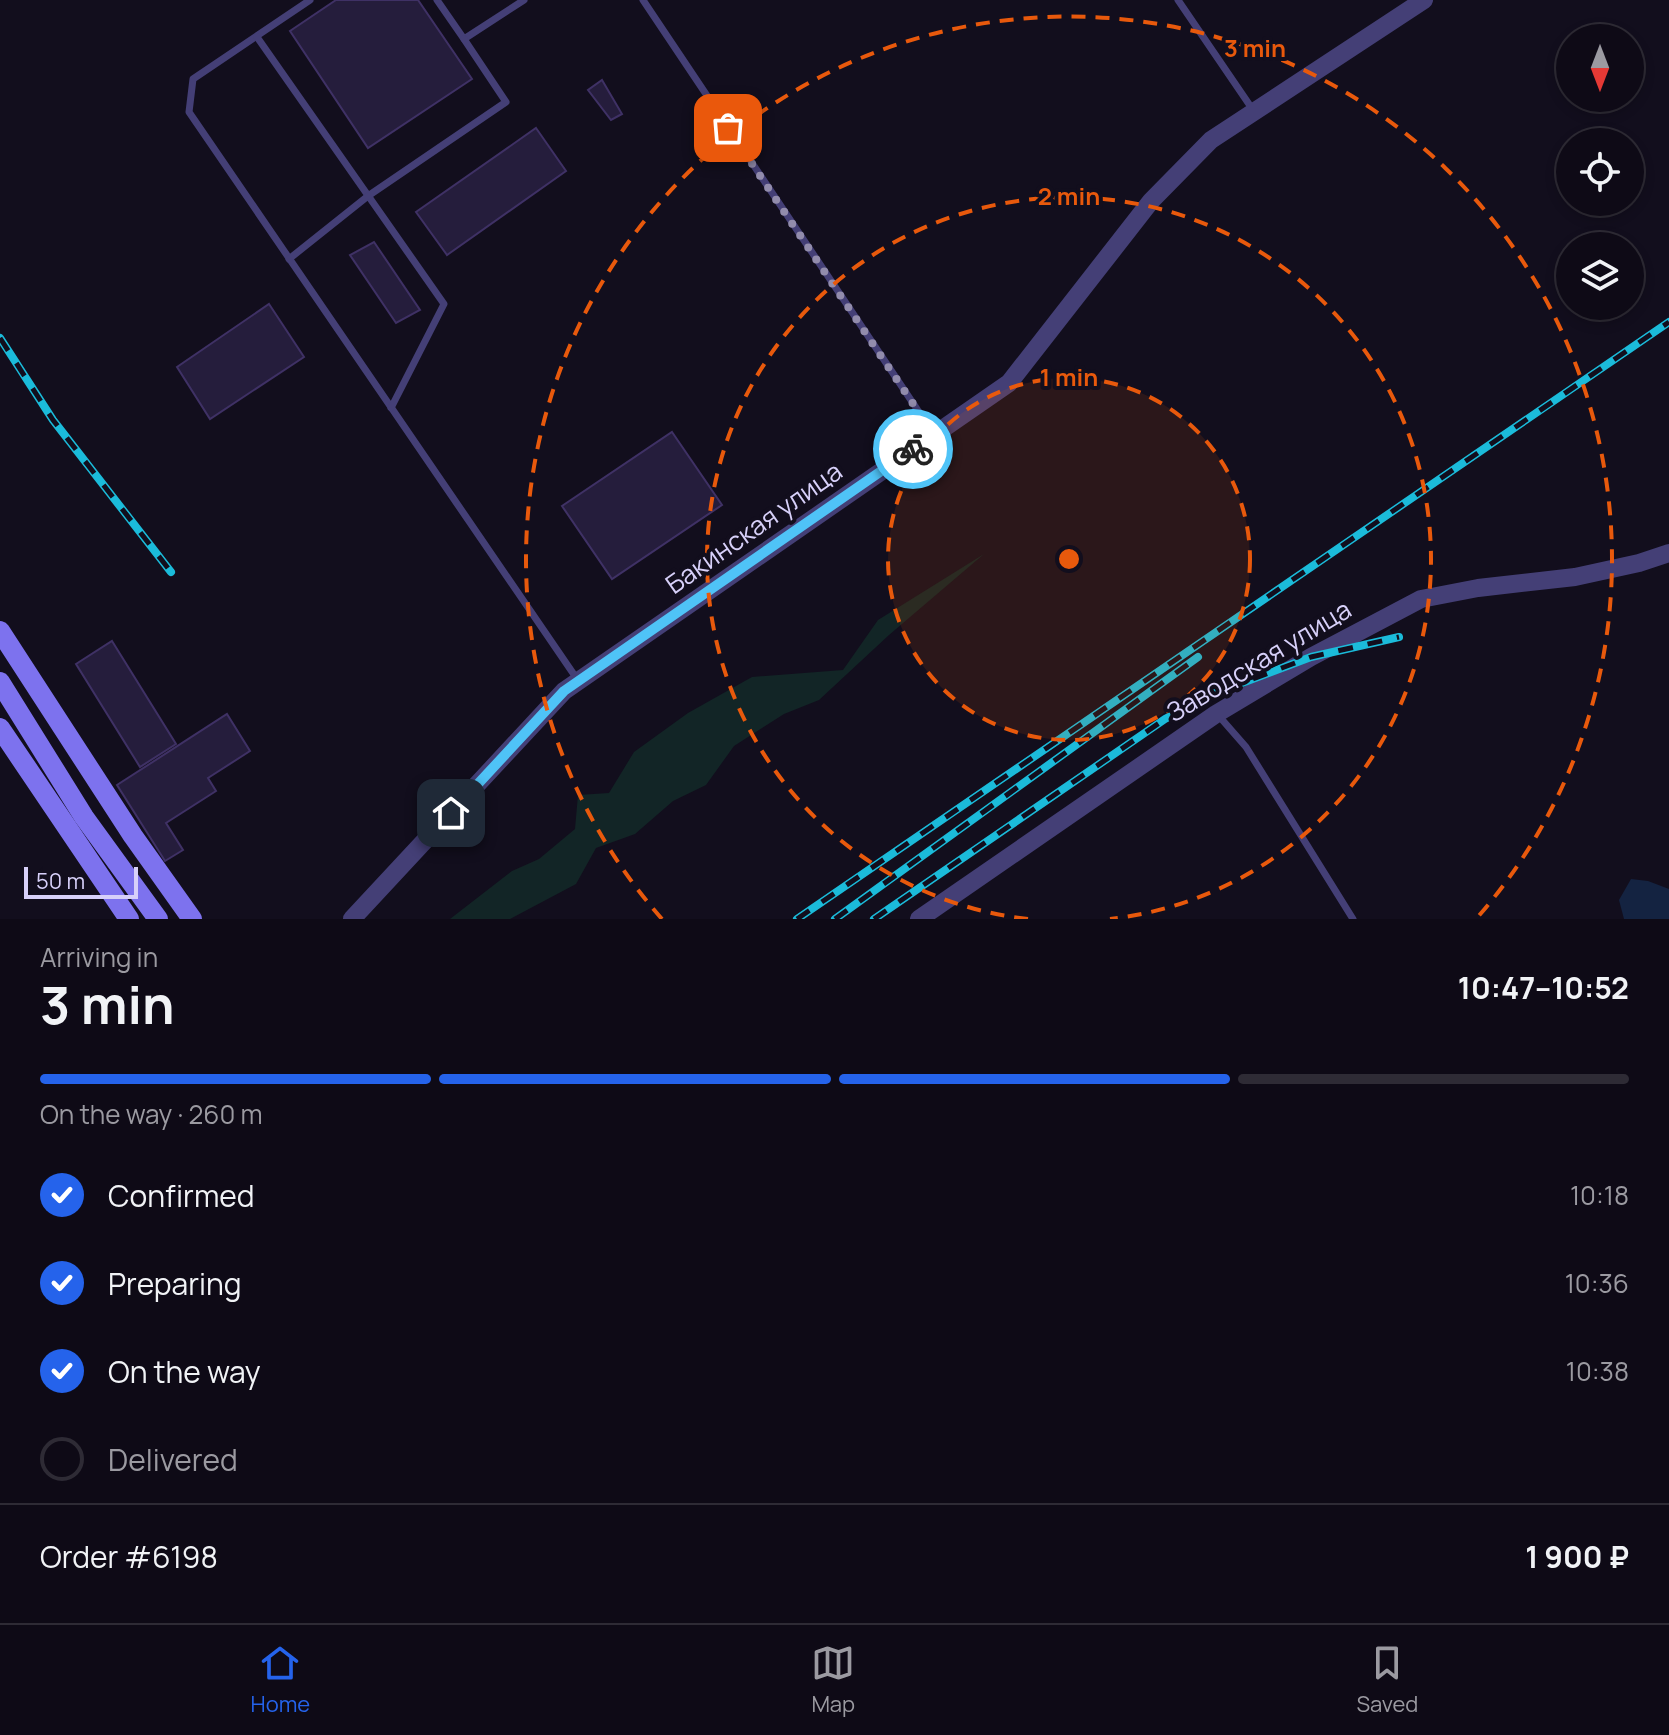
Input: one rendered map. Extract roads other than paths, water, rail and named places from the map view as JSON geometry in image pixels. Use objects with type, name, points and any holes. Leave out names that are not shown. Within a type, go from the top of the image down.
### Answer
[{"type":"main road","points":[[0,631],[133,836],[192,919]]},
{"type":"main road","points":[[0,682],[84,817],[158,919]]},
{"type":"main road","points":[[0,728],[129,919]]},
{"type":"street","name":"Бакинская улица","points":[[352,919],[564,691],[1009,383],[1151,201],[1211,140],[1424,0]]},
{"type":"street","name":"Заводская улица","points":[[919,919],[1216,714],[1311,657],[1421,599],[1478,588],[1575,577],[1669,553]]},
{"type":"lane","points":[[310,0],[193,79],[189,112],[578,681]]},
{"type":"lane","points":[[289,259],[368,196],[506,102],[437,0]]},
{"type":"lane","points":[[464,39],[524,0]]},
{"type":"lane","points":[[643,0],[934,435]]},
{"type":"lane","points":[[1178,0],[1254,111]]},
{"type":"lane","points":[[257,37],[444,304],[391,408]]},
{"type":"lane","points":[[1216,714],[1246,747],[1353,919]]},
{"type":"water","points":[[1631,879],[1669,889],[1669,919],[1624,919],[1619,900]]},
{"type":"railway","points":[[797,919],[1669,322]]},
{"type":"railway","points":[[0,338],[53,420],[171,572]]},
{"type":"railway","points":[[874,919],[1165,719],[1210,695],[1311,657],[1399,637]]},
{"type":"railway","points":[[835,919],[1198,657]]}]
